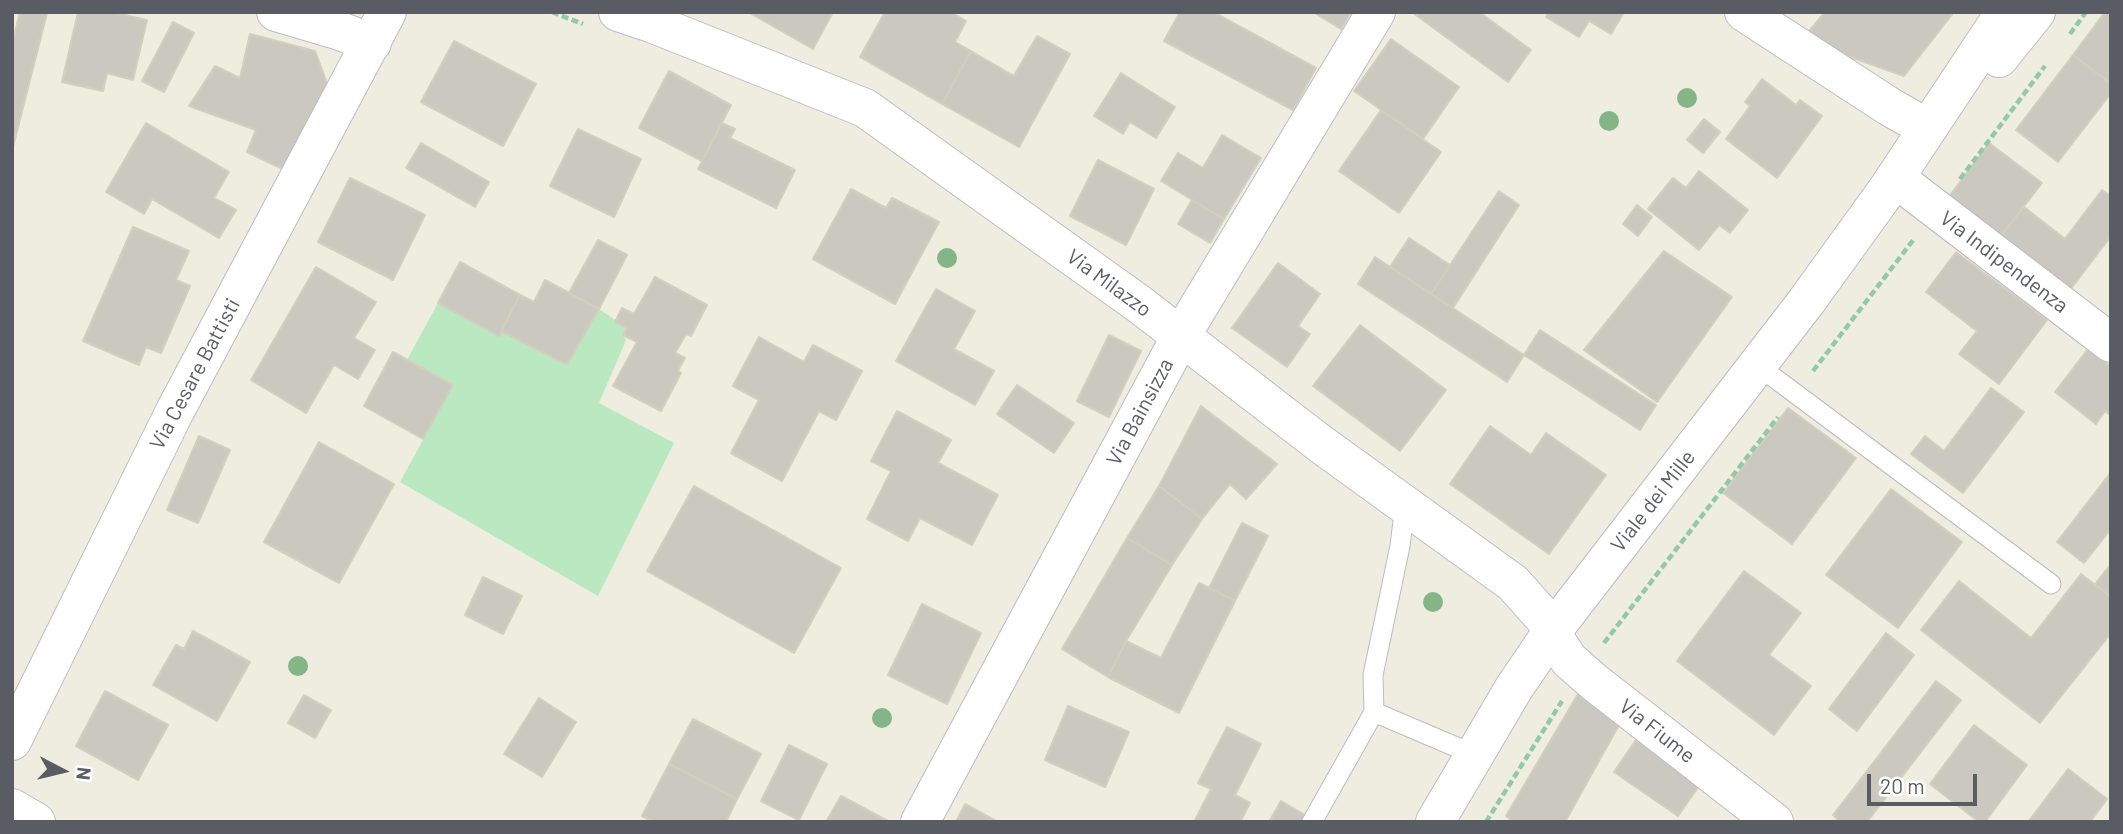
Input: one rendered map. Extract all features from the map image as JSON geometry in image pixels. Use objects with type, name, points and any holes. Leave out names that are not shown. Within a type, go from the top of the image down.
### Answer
[{"type":"street","points":[[276,12],[379,27]]},
{"type":"street","name":"Via Bainsizza","points":[[920,822],[1181,336],[1376,12]]},
{"type":"street","points":[[1744,12],[1927,128]]},
{"type":"street","name":"Viale dei Mille","points":[[1892,185],[2005,12]]},
{"type":"street","name":"Viale dei Mille","points":[[1435,822],[1514,688],[1554,629],[1892,185],[2036,12]]},
{"type":"street","name":"Via Milazzo","points":[[604,19],[651,23],[865,108],[1181,336],[1322,445],[1513,583],[1554,629]]},
{"type":"street","name":"Via Cesare Battisti","points":[[12,741],[175,411],[379,27]]},
{"type":"street","name":"Via Indipendenza","points":[[1892,185],[2111,343]]},
{"type":"street","name":"Via Fiume","points":[[1554,629],[1557,642],[1569,660],[1588,677],[1773,822]]},
{"type":"street","points":[[12,808],[36,822]]},
{"type":"lane","points":[[1757,365],[2051,584]]},
{"type":"lane","points":[[1312,822],[1374,712],[1373,675],[1401,546],[1405,505]]},
{"type":"lane","points":[[1374,712],[1475,755]]},
{"type":"path","points":[[552,12],[604,19]]},
{"type":"green space","points":[[438,303],[498,336],[501,331],[567,365],[599,309],[627,328],[623,335],[626,340],[599,403],[674,443],[598,596],[400,482],[453,385],[407,360]]},
{"type":"building","points":[[20,12],[47,13],[12,151],[12,43]]},
{"type":"building","points":[[78,12],[111,12],[147,20],[133,80],[107,73],[103,91],[62,82]]},
{"type":"building","points":[[748,12],[833,12],[813,49]]},
{"type":"building","points":[[885,12],[951,12],[966,21],[955,42],[971,51],[942,104],[860,57]]},
{"type":"building","points":[[1180,12],[1213,12],[1316,68],[1293,110],[1164,41]]},
{"type":"building","points":[[1313,12],[1351,12],[1341,29]]},
{"type":"building","points":[[1479,12],[1531,50],[1508,82],[1413,13]]},
{"type":"building","points":[[1549,12],[1624,12],[1611,34],[1589,21],[1579,37],[1546,17]]},
{"type":"building","points":[[1825,12],[1954,12],[1904,76],[1822,47],[1806,35]]},
{"type":"building","points":[[2105,12],[2111,12],[2111,84],[2073,55]]},
{"type":"building","points":[[173,22],[194,33],[164,92],[142,81]]},
{"type":"building","points":[[250,34],[315,51],[328,86],[285,170],[247,152],[256,130],[189,106],[215,66],[240,78]]},
{"type":"building","points":[[1037,36],[1070,54],[1019,147],[942,104],[971,51],[1014,76]]},
{"type":"building","points":[[1391,39],[1459,87],[1423,139],[1354,91]]},
{"type":"building","points":[[454,41],[536,84],[503,146],[421,102]]},
{"type":"building","points":[[2073,55],[2111,84],[2111,93],[2058,162],[2016,130]]},
{"type":"building","points":[[669,71],[731,105],[702,161],[639,128]]},
{"type":"building","points":[[1121,73],[1175,107],[1156,138],[1130,122],[1123,134],[1094,116]]},
{"type":"building","points":[[1762,79],[1796,105],[1800,100],[1822,116],[1777,178],[1726,139],[1750,106],[1745,102]]},
{"type":"building","points":[[1381,110],[1441,152],[1399,213],[1339,171]]},
{"type":"building","points":[[1704,119],[1720,132],[1703,153],[1687,140]]},
{"type":"building","points":[[146,123],[229,172],[214,198],[236,210],[219,238],[152,199],[144,214],[106,192]]},
{"type":"building","points":[[722,123],[735,129],[730,138],[795,170],[776,208],[698,169]]},
{"type":"building","points":[[578,129],[641,159],[614,217],[550,186]]},
{"type":"building","points":[[1222,135],[1261,158],[1224,219],[1161,181],[1178,153],[1203,168]]},
{"type":"building","points":[[421,143],[489,182],[475,207],[406,168]]},
{"type":"building","points":[[1989,143],[2042,183],[2000,237],[1948,198]]},
{"type":"building","points":[[1098,160],[1154,189],[1126,245],[1070,216]]},
{"type":"building","points":[[1699,171],[1748,210],[1730,233],[1719,225],[1699,250],[1648,209],[1673,178],[1686,188]]},
{"type":"building","points":[[350,178],[425,215],[393,280],[318,242]]},
{"type":"building","points":[[851,189],[886,208],[892,198],[939,222],[895,304],[813,259]]},
{"type":"building","points":[[2102,190],[2111,196],[2111,236],[2070,290],[2000,237],[2024,207],[2065,239]]},
{"type":"building","points":[[1499,191],[1519,205],[1453,308],[1431,294]]},
{"type":"building","points":[[1192,200],[1224,219],[1210,243],[1178,224]]},
{"type":"building","points":[[1637,205],[1652,217],[1638,236],[1623,224]]},
{"type":"building","points":[[133,227],[189,251],[176,280],[190,286],[161,353],[146,347],[139,365],[83,341]]},
{"type":"building","points":[[1409,238],[1450,265],[1431,294],[1390,267]]},
{"type":"building","points":[[598,240],[627,255],[599,309],[569,293]]},
{"type":"building","points":[[1664,251],[1732,297],[1657,402],[1584,350]]},
{"type":"building","points":[[1956,252],[2047,320],[1999,384],[1959,354],[1977,331],[1926,292]]},
{"type":"building","points":[[1375,257],[1524,355],[1507,382],[1358,284]]},
{"type":"building","points":[[460,262],[520,295],[499,336],[438,303]]},
{"type":"building","points":[[1278,263],[1320,294],[1298,326],[1310,334],[1287,367],[1232,328]]},
{"type":"building","points":[[316,267],[376,302],[354,338],[375,350],[358,379],[334,365],[306,413],[251,380]]},
{"type":"building","points":[[655,277],[707,305],[691,336],[686,334],[675,353],[685,358],[678,371],[681,373],[661,411],[613,386],[637,342],[623,335],[627,328],[615,322],[622,308],[634,314]]},
{"type":"building","points":[[545,280],[599,309],[567,365],[501,331],[520,295],[534,302]]},
{"type":"building","points":[[936,289],[975,311],[954,349],[994,371],[975,405],[896,361]]},
{"type":"building","points":[[1360,325],[1446,390],[1400,451],[1313,386]]},
{"type":"building","points":[[1540,330],[1656,405],[1640,430],[1524,355]]},
{"type":"building","points":[[1109,335],[1141,351],[1109,417],[1077,401]]},
{"type":"building","points":[[759,337],[804,362],[813,345],[862,371],[836,420],[819,411],[782,481],[731,453],[759,400],[733,386]]},
{"type":"building","points":[[2088,349],[2111,367],[2111,416],[2105,411],[2096,424],[2055,392]]},
{"type":"building","points":[[393,352],[453,385],[423,439],[364,406]]},
{"type":"building","points":[[1017,385],[1074,423],[1054,453],[997,414]]},
{"type":"building","points":[[1991,388],[2024,412],[1963,493],[1911,454],[1925,436],[1944,451]]},
{"type":"building","points":[[1201,406],[1277,464],[1246,499],[1230,484],[1202,519],[1159,486]]},
{"type":"building","points":[[1788,408],[1856,458],[1792,544],[1723,493]]},
{"type":"building","points":[[897,411],[951,440],[938,463],[998,495],[972,545],[920,518],[908,541],[867,519],[891,471],[871,461]]},
{"type":"building","points":[[1490,426],[1531,455],[1546,433],[1606,475],[1549,554],[1450,484]]},
{"type":"building","points":[[199,436],[230,450],[198,523],[167,510]]},
{"type":"building","points":[[319,442],[394,484],[339,583],[264,542]]},
{"type":"building","points":[[2111,472],[2111,529],[2084,563],[2057,542]]},
{"type":"building","points":[[694,486],[841,568],[794,653],[647,571]]},
{"type":"building","points":[[1159,486],[1202,519],[1172,565],[1127,538]]},
{"type":"building","points":[[1891,489],[1962,542],[1898,628],[1826,575]]},
{"type":"building","points":[[1242,523],[1268,536],[1235,601],[1209,588]]},
{"type":"building","points":[[1127,538],[1172,565],[1126,641],[1108,677],[1062,649]]},
{"type":"building","points":[[2111,564],[2111,597],[2095,584]]},
{"type":"building","points":[[1744,571],[1801,613],[1769,655],[1811,686],[1774,735],[1677,661]]},
{"type":"building","points":[[2081,574],[2111,597],[2111,633],[2040,723],[1921,630],[1959,581],[2031,638]]},
{"type":"building","points":[[483,577],[522,596],[503,634],[465,615]]},
{"type":"building","points":[[1199,583],[1235,601],[1179,713],[1108,677],[1126,641],[1161,658]]},
{"type":"building","points":[[922,604],[981,633],[947,704],[888,675]]},
{"type":"building","points":[[193,631],[250,662],[217,721],[153,685],[176,645],[184,649]]},
{"type":"building","points":[[1886,633],[1914,655],[1857,731],[1829,709]]},
{"type":"building","points":[[1936,681],[1961,700],[1867,822],[1841,822],[1833,815]]},
{"type":"building","points":[[105,691],[168,725],[138,780],[76,746]]},
{"type":"building","points":[[1578,694],[1619,725],[1565,822],[1514,822],[1506,816]]},
{"type":"building","points":[[304,695],[331,710],[315,738],[288,723]]},
{"type":"building","points":[[539,698],[576,722],[542,777],[504,754]]},
{"type":"building","points":[[1068,706],[1129,732],[1105,787],[1045,760]]},
{"type":"building","points":[[693,719],[761,754],[737,799],[669,764]]},
{"type":"building","points":[[1974,725],[2027,765],[1985,822],[1979,822],[1930,784]]},
{"type":"building","points":[[1227,727],[1261,744],[1235,795],[1250,803],[1240,822],[1194,822],[1211,789],[1198,783]]},
{"type":"building","points":[[1636,740],[1699,786],[1678,816],[1614,772]]},
{"type":"building","points":[[789,745],[827,764],[799,820],[761,801]]},
{"type":"building","points":[[669,764],[737,799],[726,822],[653,822],[642,816]]},
{"type":"building","points":[[2068,769],[2107,799],[2090,822],[2028,822]]},
{"type":"building","points":[[841,796],[888,821],[826,822]]},
{"type":"building","points":[[1281,801],[1310,818],[1308,822],[1269,822]]},
{"type":"building","points":[[965,804],[998,822],[956,822]]}]
